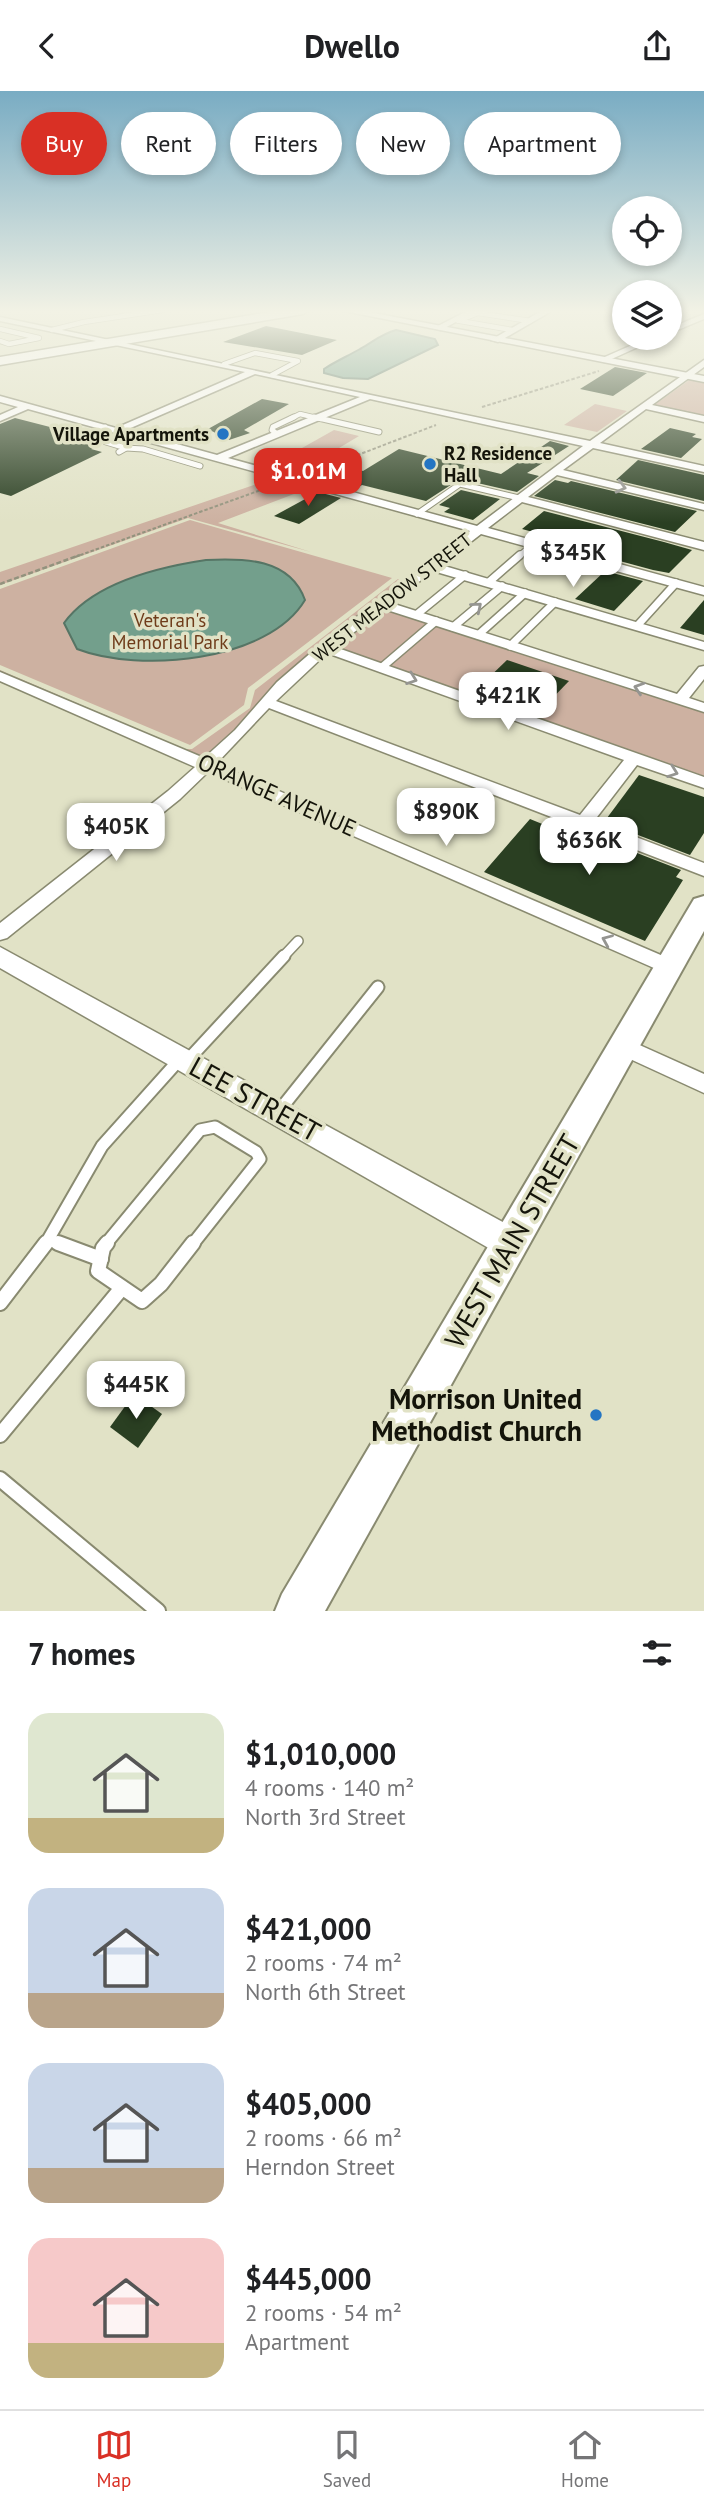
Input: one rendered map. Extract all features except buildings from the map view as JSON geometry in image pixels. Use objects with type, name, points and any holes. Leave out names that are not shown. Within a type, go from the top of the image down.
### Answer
[{"type":"main road","name":"WEST MAIN STREET","points":[[299,1611],[704,906]]},
{"type":"street","points":[[117,431],[231,381]]},
{"type":"street","points":[[299,381],[592,445],[692,462],[704,469]]},
{"type":"street","name":"WEST MEADOW STREET","points":[[0,933],[174,795],[266,702],[325,648],[519,498],[678,381]]},
{"type":"street","points":[[217,459],[369,396]]},
{"type":"street","points":[[0,399],[704,591]]},
{"type":"street","points":[[0,417],[28,406]]},
{"type":"street","points":[[645,406],[704,419]]},
{"type":"street","points":[[555,471],[704,507]]},
{"type":"street","points":[[519,498],[704,546]]},
{"type":"street","points":[[431,566],[704,646]]},
{"type":"street","points":[[381,604],[704,708]]},
{"type":"street","points":[[325,648],[704,783]]},
{"type":"street","points":[[679,701],[704,670]]},
{"type":"street","name":"ORANGE AVENUE","points":[[0,676],[670,967]]},
{"type":"street","points":[[266,702],[704,870]]},
{"type":"street","points":[[583,823],[634,758]]},
{"type":"street","name":"LEE STREET","points":[[0,955],[510,1243]]},
{"type":"street","points":[[624,1047],[704,1084]]},
{"type":"lane","points":[[318,417],[379,432]]},
{"type":"lane","points":[[97,440],[90,435],[105,427]]},
{"type":"lane","points":[[106,442],[143,449],[200,466]]},
{"type":"lane","points":[[119,452],[126,447]]},
{"type":"lane","points":[[417,514],[460,484],[519,498]]},
{"type":"lane","points":[[453,627],[532,545]]},
{"type":"lane","points":[[416,615],[465,575]]},
{"type":"lane","points":[[637,626],[676,583]]},
{"type":"lane","points":[[478,635],[525,593]]},
{"type":"lane","points":[[510,646],[555,602]]},
{"type":"lane","points":[[382,668],[436,621]]},
{"type":"lane","points":[[0,1303],[49,1240],[102,1146],[298,941]]},
{"type":"lane","points":[[278,1112],[378,987]]},
{"type":"lane","points":[[215,1127],[256,1152],[260,1159],[161,1283],[142,1301],[121,1289],[98,1271],[103,1248],[200,1130],[215,1127]]},
{"type":"lane","points":[[49,1240],[101,1259]]},
{"type":"lane","points":[[0,1435],[121,1289]]},
{"type":"lane","points":[[0,1479],[158,1611]]},
{"type":"path","points":[[0,584],[563,381]]},
{"type":"green space","points":[[688,381],[704,381],[704,418],[653,406]]},
{"type":"green space","points":[[595,404],[627,411],[597,432],[564,425]]},
{"type":"green space","points":[[334,430],[359,436],[329,454],[302,448]]},
{"type":"green space","points":[[280,476],[315,486],[218,523],[311,552],[188,518],[0,585],[0,572]]},
{"type":"green space","name":"Veteran's Memorial Park","points":[[190,520],[392,578],[248,688],[244,705],[190,745],[0,665],[0,589]]},
{"type":"green space","points":[[398,579],[409,582],[273,691],[275,705],[204,763],[0,673],[0,670],[184,749],[192,749],[250,708],[255,690]]},
{"type":"green space","points":[[385,610],[704,713],[704,776],[337,647]]},
{"type":"shaded area","points":[[235,559],[264,563],[277,568],[298,586],[305,600],[287,621],[262,637],[233,649],[200,657],[134,660],[77,649],[64,623],[92,597],[109,587],[148,572],[206,560]]},
{"type":"place","name":"Village Apartments","points":[[223,434]]},
{"type":"place","name":"R2 Residence Hall","points":[[430,464]]},
{"type":"place","name":"Morrison United Methodist Church","points":[[596,1415]]}]
